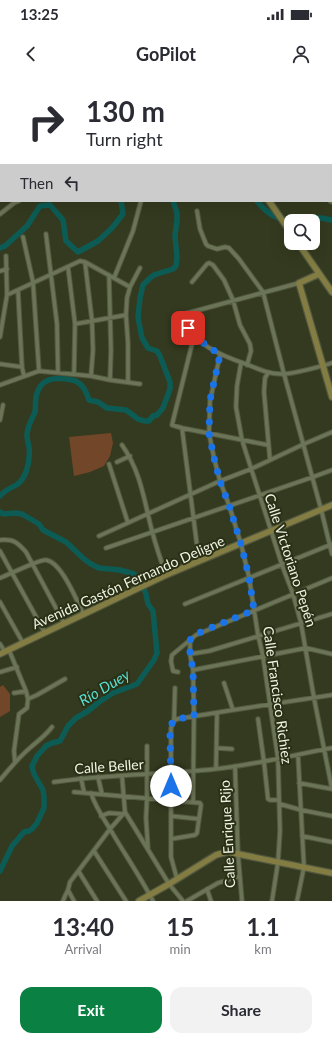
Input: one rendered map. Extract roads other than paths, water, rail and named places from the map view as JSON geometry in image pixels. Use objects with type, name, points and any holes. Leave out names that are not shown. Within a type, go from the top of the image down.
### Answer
[{"type":"street","points":[[0,214],[16,202]]},
{"type":"street","points":[[114,278],[133,231],[141,202]]},
{"type":"street","points":[[270,202],[284,223]]},
{"type":"street","points":[[197,211],[200,229],[206,244],[217,249],[225,247],[229,248],[263,292],[284,374],[322,509],[332,554]]},
{"type":"street","points":[[46,234],[57,324],[58,372]]},
{"type":"street","points":[[23,237],[33,282],[39,371]]},
{"type":"street","points":[[303,250],[332,292]]},
{"type":"street","points":[[0,337],[7,295],[6,256]]},
{"type":"street","points":[[7,295],[80,261],[85,262],[130,287]]},
{"type":"street","points":[[85,262],[92,321],[93,350],[91,376]]},
{"type":"street","points":[[192,282],[207,264],[211,263],[224,280],[233,300],[240,325],[250,344],[251,351],[247,365]]},
{"type":"street","points":[[68,267],[75,324],[74,374]]},
{"type":"street","points":[[128,382],[126,315],[127,298],[130,287],[140,268]]},
{"type":"street","points":[[0,271],[7,269]]},
{"type":"street","points":[[320,274],[299,283],[233,300],[181,316],[182,320],[194,336],[220,355],[268,373],[284,374],[332,363]]},
{"type":"street","points":[[108,275],[111,350],[110,380]]},
{"type":"street","points":[[299,283],[332,396]]},
{"type":"street","points":[[18,290],[22,367],[24,376]]},
{"type":"street","points":[[75,324],[126,315]]},
{"type":"street","points":[[194,336],[172,424],[173,426],[268,445]]},
{"type":"street","name":"Calle Francisco Richiez","points":[[220,355],[210,400],[209,433],[220,481],[241,544],[249,577],[258,635],[263,656],[278,759],[280,831],[278,862],[272,901]]},
{"type":"street","name":"Calle Victoriano Pepén","points":[[241,362],[237,386],[236,407],[242,440],[259,496],[293,594],[301,623],[332,789]]},
{"type":"street","points":[[0,364],[22,367]]},
{"type":"street","points":[[0,385],[39,371],[91,376],[140,384]]},
{"type":"street","points":[[268,373],[265,378],[264,392],[270,460]]},
{"type":"street","points":[[0,420],[3,405]]},
{"type":"street","points":[[182,428],[199,561]]},
{"type":"street","points":[[99,536],[332,432]]},
{"type":"street","points":[[122,445],[130,456],[138,475],[152,532],[166,575]]},
{"type":"street","points":[[117,462],[130,456]]},
{"type":"street","points":[[108,464],[128,523]]},
{"type":"street","points":[[106,548],[332,470]]},
{"type":"street","name":"Avenida Gastón Fernando Deligne","points":[[5,652],[166,575],[332,505]]},
{"type":"street","points":[[0,540],[9,539],[26,552],[64,623]]},
{"type":"street","points":[[185,604],[331,544]]},
{"type":"street","points":[[0,551],[45,632]]},
{"type":"street","points":[[0,578],[33,564],[46,560],[51,562],[61,570],[84,615]]},
{"type":"street","points":[[178,672],[173,670],[171,662],[172,655],[196,634],[332,578]]},
{"type":"street","points":[[0,602],[2,611],[23,643]]},
{"type":"street","points":[[190,654],[209,651],[258,635],[332,614]]},
{"type":"street","points":[[190,640],[190,654],[193,670],[194,716],[193,802]]},
{"type":"street","points":[[0,644],[17,667],[28,699],[27,708],[19,714],[14,762]]},
{"type":"street","points":[[193,670],[306,648],[332,654]]},
{"type":"street","points":[[0,672],[17,667]]},
{"type":"street","points":[[28,699],[38,695],[65,679]]},
{"type":"street","points":[[224,683],[233,710]]},
{"type":"street","points":[[175,688],[173,722],[170,735],[171,857],[177,879]]},
{"type":"street","points":[[14,693],[26,691]]},
{"type":"street","points":[[173,722],[177,719],[194,716],[332,695]]},
{"type":"street","points":[[216,769],[218,713]]},
{"type":"street","points":[[258,718],[268,799],[301,810],[332,816]]},
{"type":"street","points":[[0,780],[14,762],[45,736],[52,727]]},
{"type":"street","points":[[147,746],[146,818],[148,849]]},
{"type":"street","points":[[217,748],[232,749]]},
{"type":"street","name":"Calle Beller","points":[[54,782],[81,778],[216,769],[264,762],[332,748]]},
{"type":"street","points":[[297,901],[304,867],[298,754]]},
{"type":"street","name":"Calle Enrique Rijo","points":[[236,766],[238,854],[242,901]]},
{"type":"street","points":[[122,776],[124,813],[169,884],[183,901]]},
{"type":"street","points":[[98,777],[102,794]]},
{"type":"street","points":[[81,778],[84,792]]},
{"type":"street","points":[[300,783],[332,789]]},
{"type":"street","points":[[74,792],[201,803],[198,832],[196,834],[171,839]]},
{"type":"street","points":[[91,793],[101,816],[153,901]]},
{"type":"street","points":[[101,816],[109,813],[124,813]]},
{"type":"street","points":[[64,901],[70,882],[124,813]]},
{"type":"street","points":[[171,816],[199,819]]},
{"type":"street","points":[[302,836],[332,842]]},
{"type":"street","points":[[94,851],[126,901]]},
{"type":"street","points":[[138,901],[216,855],[228,852],[332,873]]},
{"type":"street","points":[[79,872],[97,901]]},
{"type":"street","points":[[187,901],[218,883],[240,876]]},
{"type":"street","points":[[207,889],[211,901]]},
{"type":"street","points":[[68,890],[74,901]]},
{"type":"waterway","points":[[0,248],[5,246],[27,226],[40,206],[50,205],[63,220],[66,241],[78,252],[98,241],[112,228],[123,214],[121,202]]},
{"type":"waterway","name":"Río Duey","points":[[0,496],[20,482],[26,472],[29,456],[27,436],[28,429],[35,412],[38,390],[45,382],[54,379],[75,381],[83,387],[89,400],[98,402],[107,408],[126,410],[138,419],[144,421],[149,421],[163,408],[170,389],[170,382],[157,351],[148,348],[142,338],[138,317],[143,285],[154,275],[173,269],[176,266],[177,258],[175,235],[177,213],[173,202]]},
{"type":"waterway","points":[[258,202],[272,215],[284,220]]},
{"type":"waterway","points":[[320,218],[332,220]]},
{"type":"waterway","name":"Río Duey","points":[[0,512],[3,514],[22,514],[39,524],[43,530],[66,542],[84,559],[99,568],[120,570],[134,574],[140,580],[146,594],[148,604],[153,611],[157,653],[154,660],[137,684],[113,693],[76,718],[68,726],[60,741],[46,746],[37,756],[32,766],[34,774],[43,790],[44,808],[37,823],[32,829],[24,832],[12,846],[0,871]]}]
